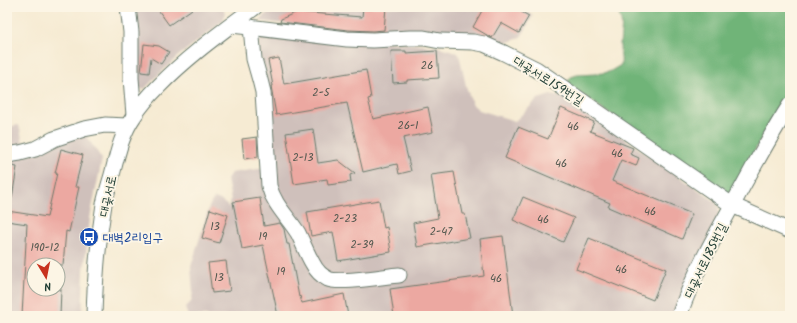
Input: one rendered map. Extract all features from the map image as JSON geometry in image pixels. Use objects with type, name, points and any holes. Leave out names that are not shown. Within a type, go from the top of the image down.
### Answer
[{"type":"street","points":[[7,155],[20,154],[35,149],[54,139],[84,129],[131,120],[131,32],[128,7]]},
{"type":"street","name":"대곶서로","points":[[94,316],[98,250],[105,203],[117,153],[131,120],[152,94],[172,73],[196,52],[255,7]]},
{"type":"street","name":"대곶서로159번길","points":[[232,25],[347,39],[373,40],[424,38],[440,41],[473,42],[484,44],[536,69],[732,205],[790,231]]},
{"type":"street","points":[[251,27],[254,58],[263,92],[269,186],[275,201],[298,233],[313,264],[319,272],[328,279],[347,280],[399,275]]},
{"type":"street","name":"대곶서로185번길","points":[[679,316],[686,296],[717,233],[776,125],[790,105]]},
{"type":"shaded area","points":[[135,7],[223,7],[225,14],[223,21],[177,57],[144,89],[138,88],[138,24]]},
{"type":"shaded area","points":[[275,7],[519,7],[533,15],[520,38],[499,45],[387,36],[260,21],[261,18]]},
{"type":"shaded area","points":[[265,35],[404,43],[439,47],[450,50],[459,54],[466,86],[472,104],[479,110],[515,121],[538,99],[551,95],[564,97],[713,200],[718,205],[719,212],[716,221],[675,316],[188,316],[185,308],[191,302],[193,292],[191,267],[212,201],[215,198],[229,207],[231,200],[227,179],[231,173],[272,167],[265,68],[259,55],[259,40]]},
{"type":"shaded area","points":[[19,125],[26,156],[84,133],[102,159],[90,218],[84,271],[82,316],[7,316],[7,127]]},
{"type":"green space","points":[[606,7],[790,7],[790,91],[768,126],[731,194],[725,194],[570,86],[568,81],[571,77],[577,75],[609,72],[621,65],[621,19],[617,12]]},
{"type":"building","points":[[156,7],[195,7],[169,25]]},
{"type":"building","points":[[363,7],[386,7],[384,30],[348,30],[280,22],[281,19],[297,12],[362,17]]},
{"type":"building","points":[[484,7],[512,7],[529,16],[519,33],[501,23],[492,38],[473,27]]},
{"type":"building","points":[[144,44],[159,46],[169,52],[161,64],[151,58],[149,73],[141,72]]},
{"type":"building","points":[[391,51],[406,51],[406,53],[437,51],[439,78],[407,80],[407,82],[393,83]]},
{"type":"building","points":[[279,58],[284,84],[366,70],[371,98],[368,99],[373,119],[428,107],[433,132],[403,138],[411,171],[399,174],[397,164],[363,172],[347,103],[276,115],[271,86],[273,86],[268,60]]},
{"type":"building","points":[[561,108],[594,122],[590,131],[633,148],[630,154],[639,158],[636,166],[621,160],[612,181],[692,214],[682,239],[608,207],[610,203],[505,158],[518,127],[548,139]]},
{"type":"building","points":[[313,129],[318,163],[338,160],[355,173],[350,175],[351,182],[328,185],[327,179],[294,184],[286,133]]},
{"type":"building","points":[[257,137],[258,157],[244,159],[242,139]]},
{"type":"building","points":[[61,149],[83,155],[75,187],[79,187],[69,232],[66,231],[64,257],[26,257],[26,297],[61,297],[60,316],[22,316],[27,224],[7,221],[7,211],[47,217],[57,173],[55,173]]},
{"type":"building","points":[[7,165],[17,167],[12,198],[7,198]]},
{"type":"building","points":[[454,172],[462,214],[465,214],[470,238],[417,247],[413,223],[438,218],[431,175]]},
{"type":"building","points":[[523,197],[574,218],[563,242],[513,220]]},
{"type":"building","points":[[260,198],[264,226],[280,223],[284,229],[287,244],[289,244],[299,297],[300,296],[302,303],[344,294],[348,316],[278,316],[263,245],[242,249],[233,202]]},
{"type":"building","points":[[379,200],[384,228],[387,227],[391,252],[338,261],[333,232],[311,236],[307,212]]},
{"type":"building","points":[[210,209],[228,215],[219,243],[202,238]]},
{"type":"building","points":[[503,236],[513,316],[394,316],[390,289],[484,276],[480,239]]},
{"type":"building","points":[[589,238],[666,269],[653,300],[576,269]]},
{"type":"building","points":[[226,261],[230,291],[212,293],[208,263]]},
{"type":"place","name":"대벽2리입구","points":[[89,237]]}]
